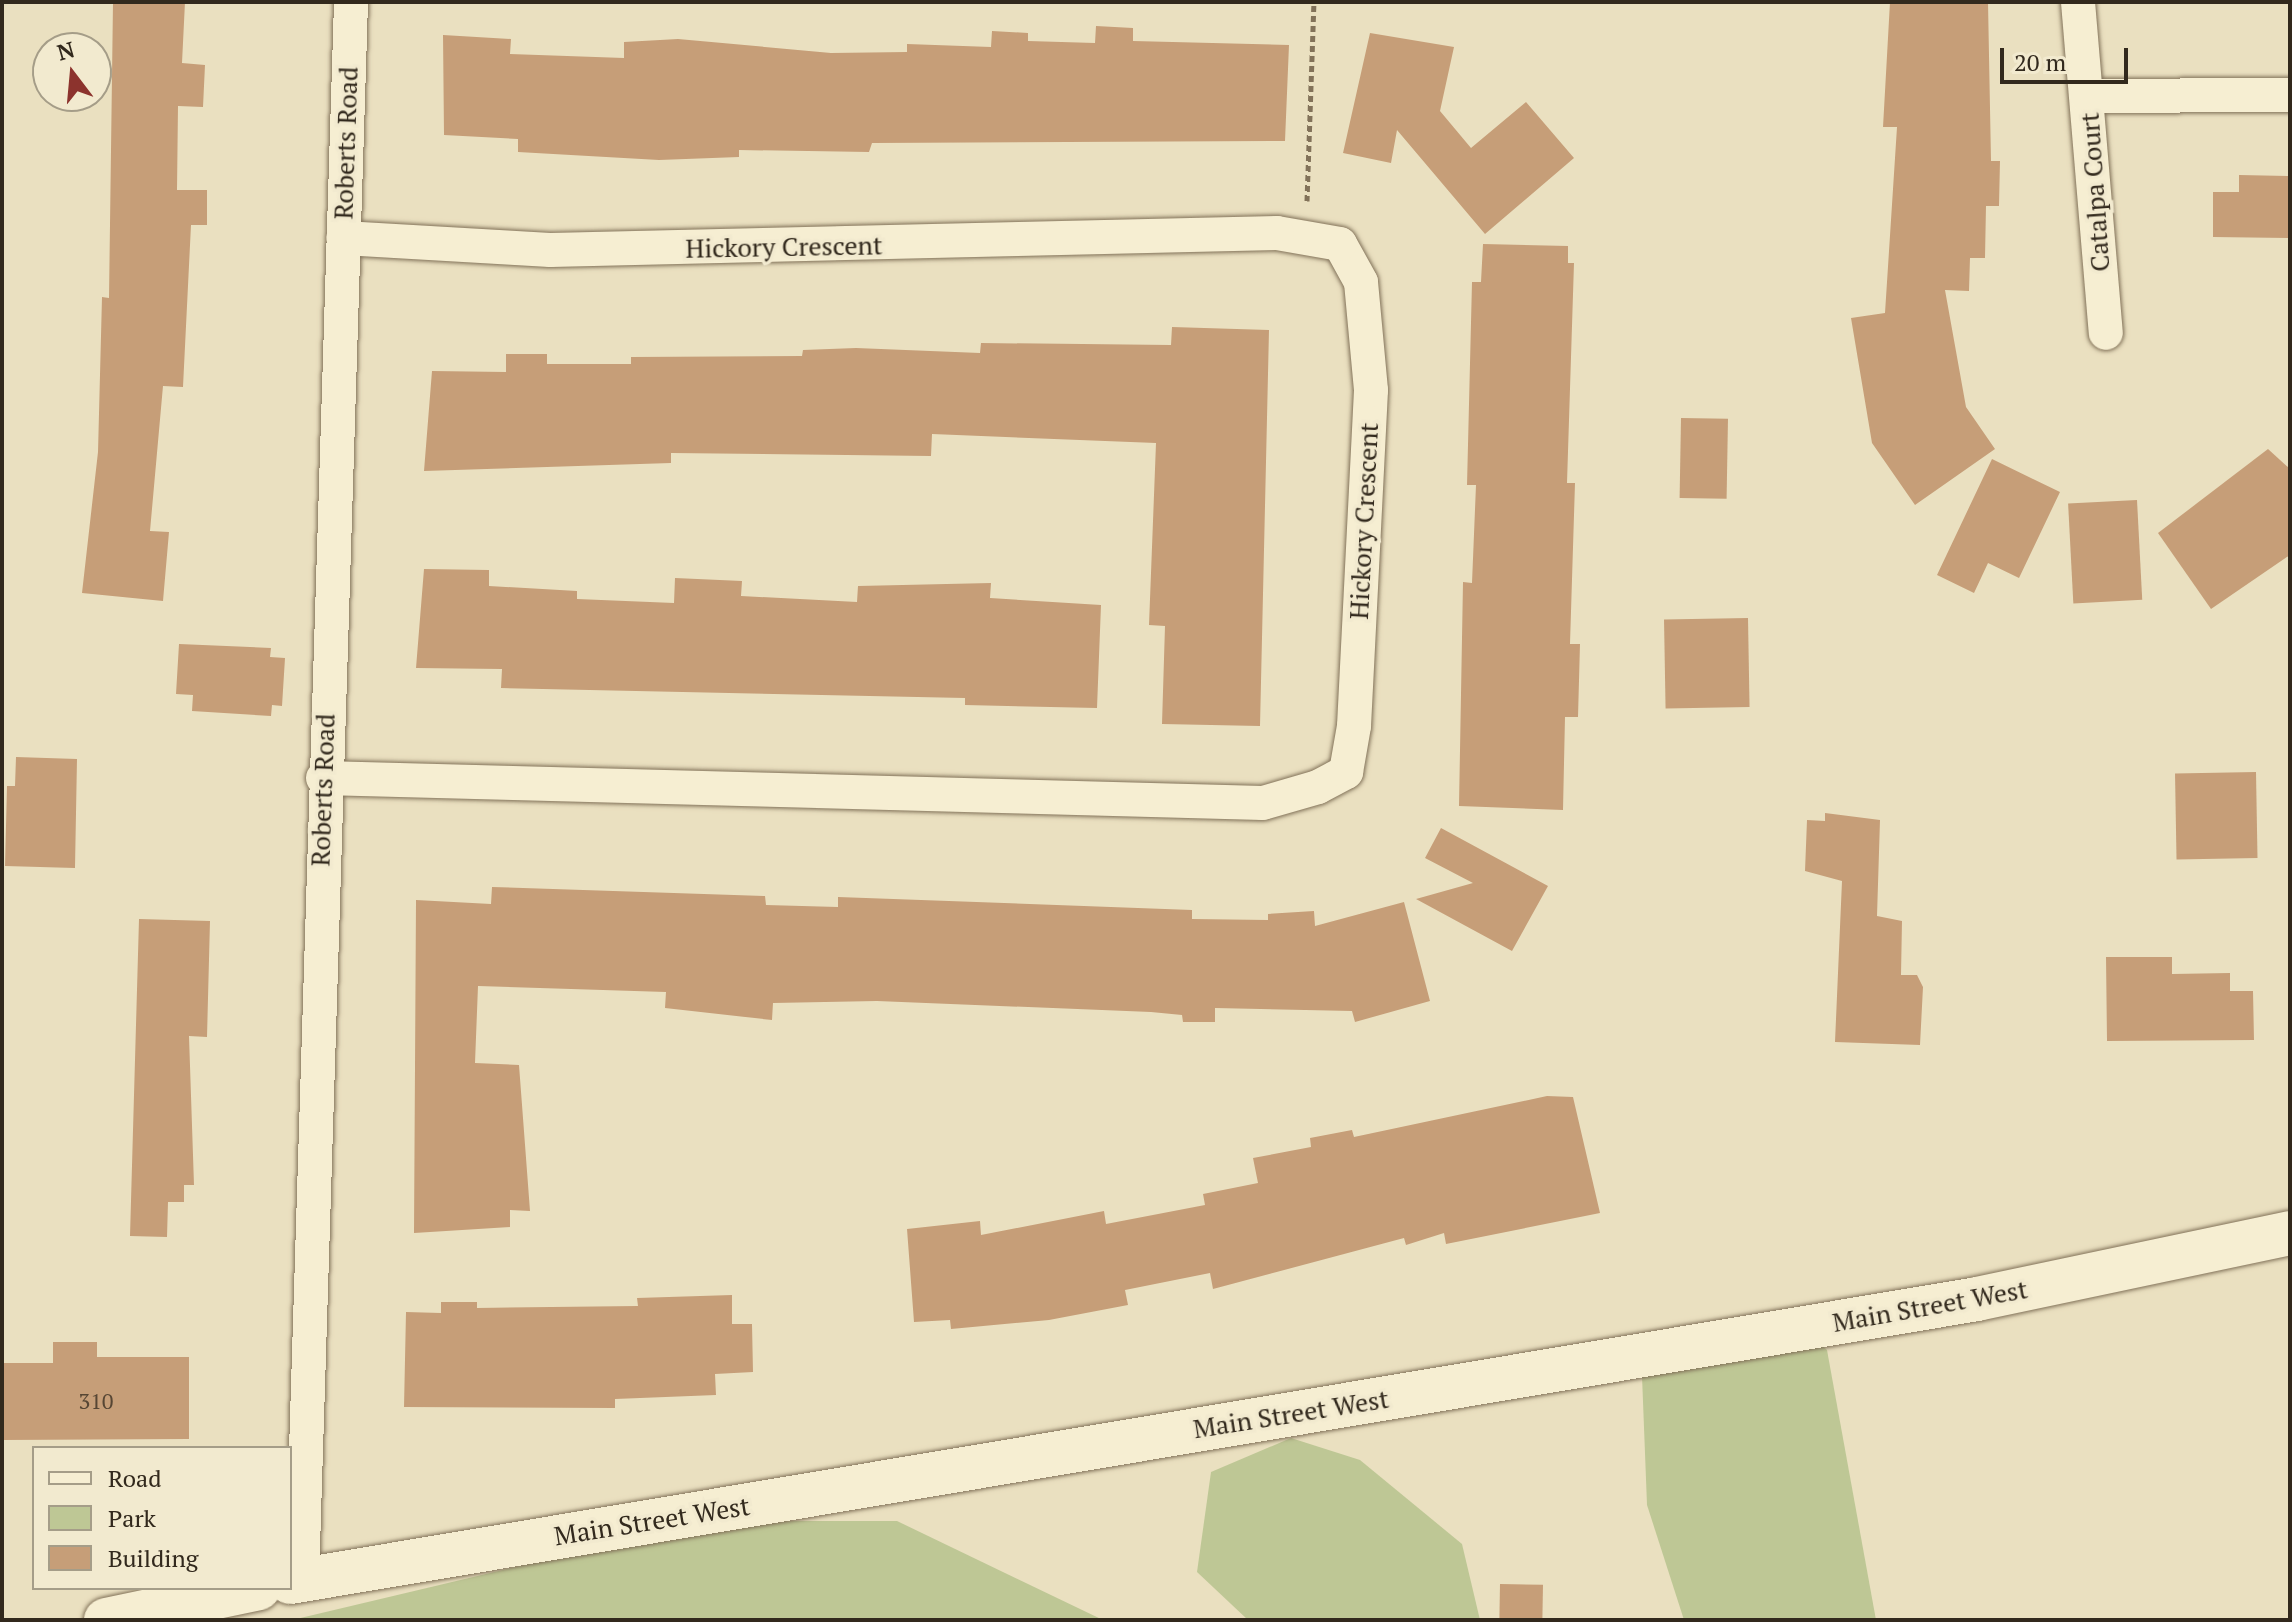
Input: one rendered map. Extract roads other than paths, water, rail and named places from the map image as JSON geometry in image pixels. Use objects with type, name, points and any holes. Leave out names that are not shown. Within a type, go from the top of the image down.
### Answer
[{"type":"main road","name":"Main Street West","points":[[296,1580],[1977,1299],[2290,1233]]},
{"type":"main road","points":[[106,1620],[249,1590]]},
{"type":"street","name":"Roberts Road","points":[[296,1580],[351,2]]},
{"type":"street","name":"Catalpa Court","points":[[2078,2],[2106,333]]},
{"type":"street","points":[[2087,96],[2290,95]]},
{"type":"street","name":"Hickory Crescent","points":[[323,778],[1263,803],[1318,787],[1346,772],[1354,726],[1371,390],[1361,282],[1340,244],[1277,233],[550,250],[343,238]]}]
